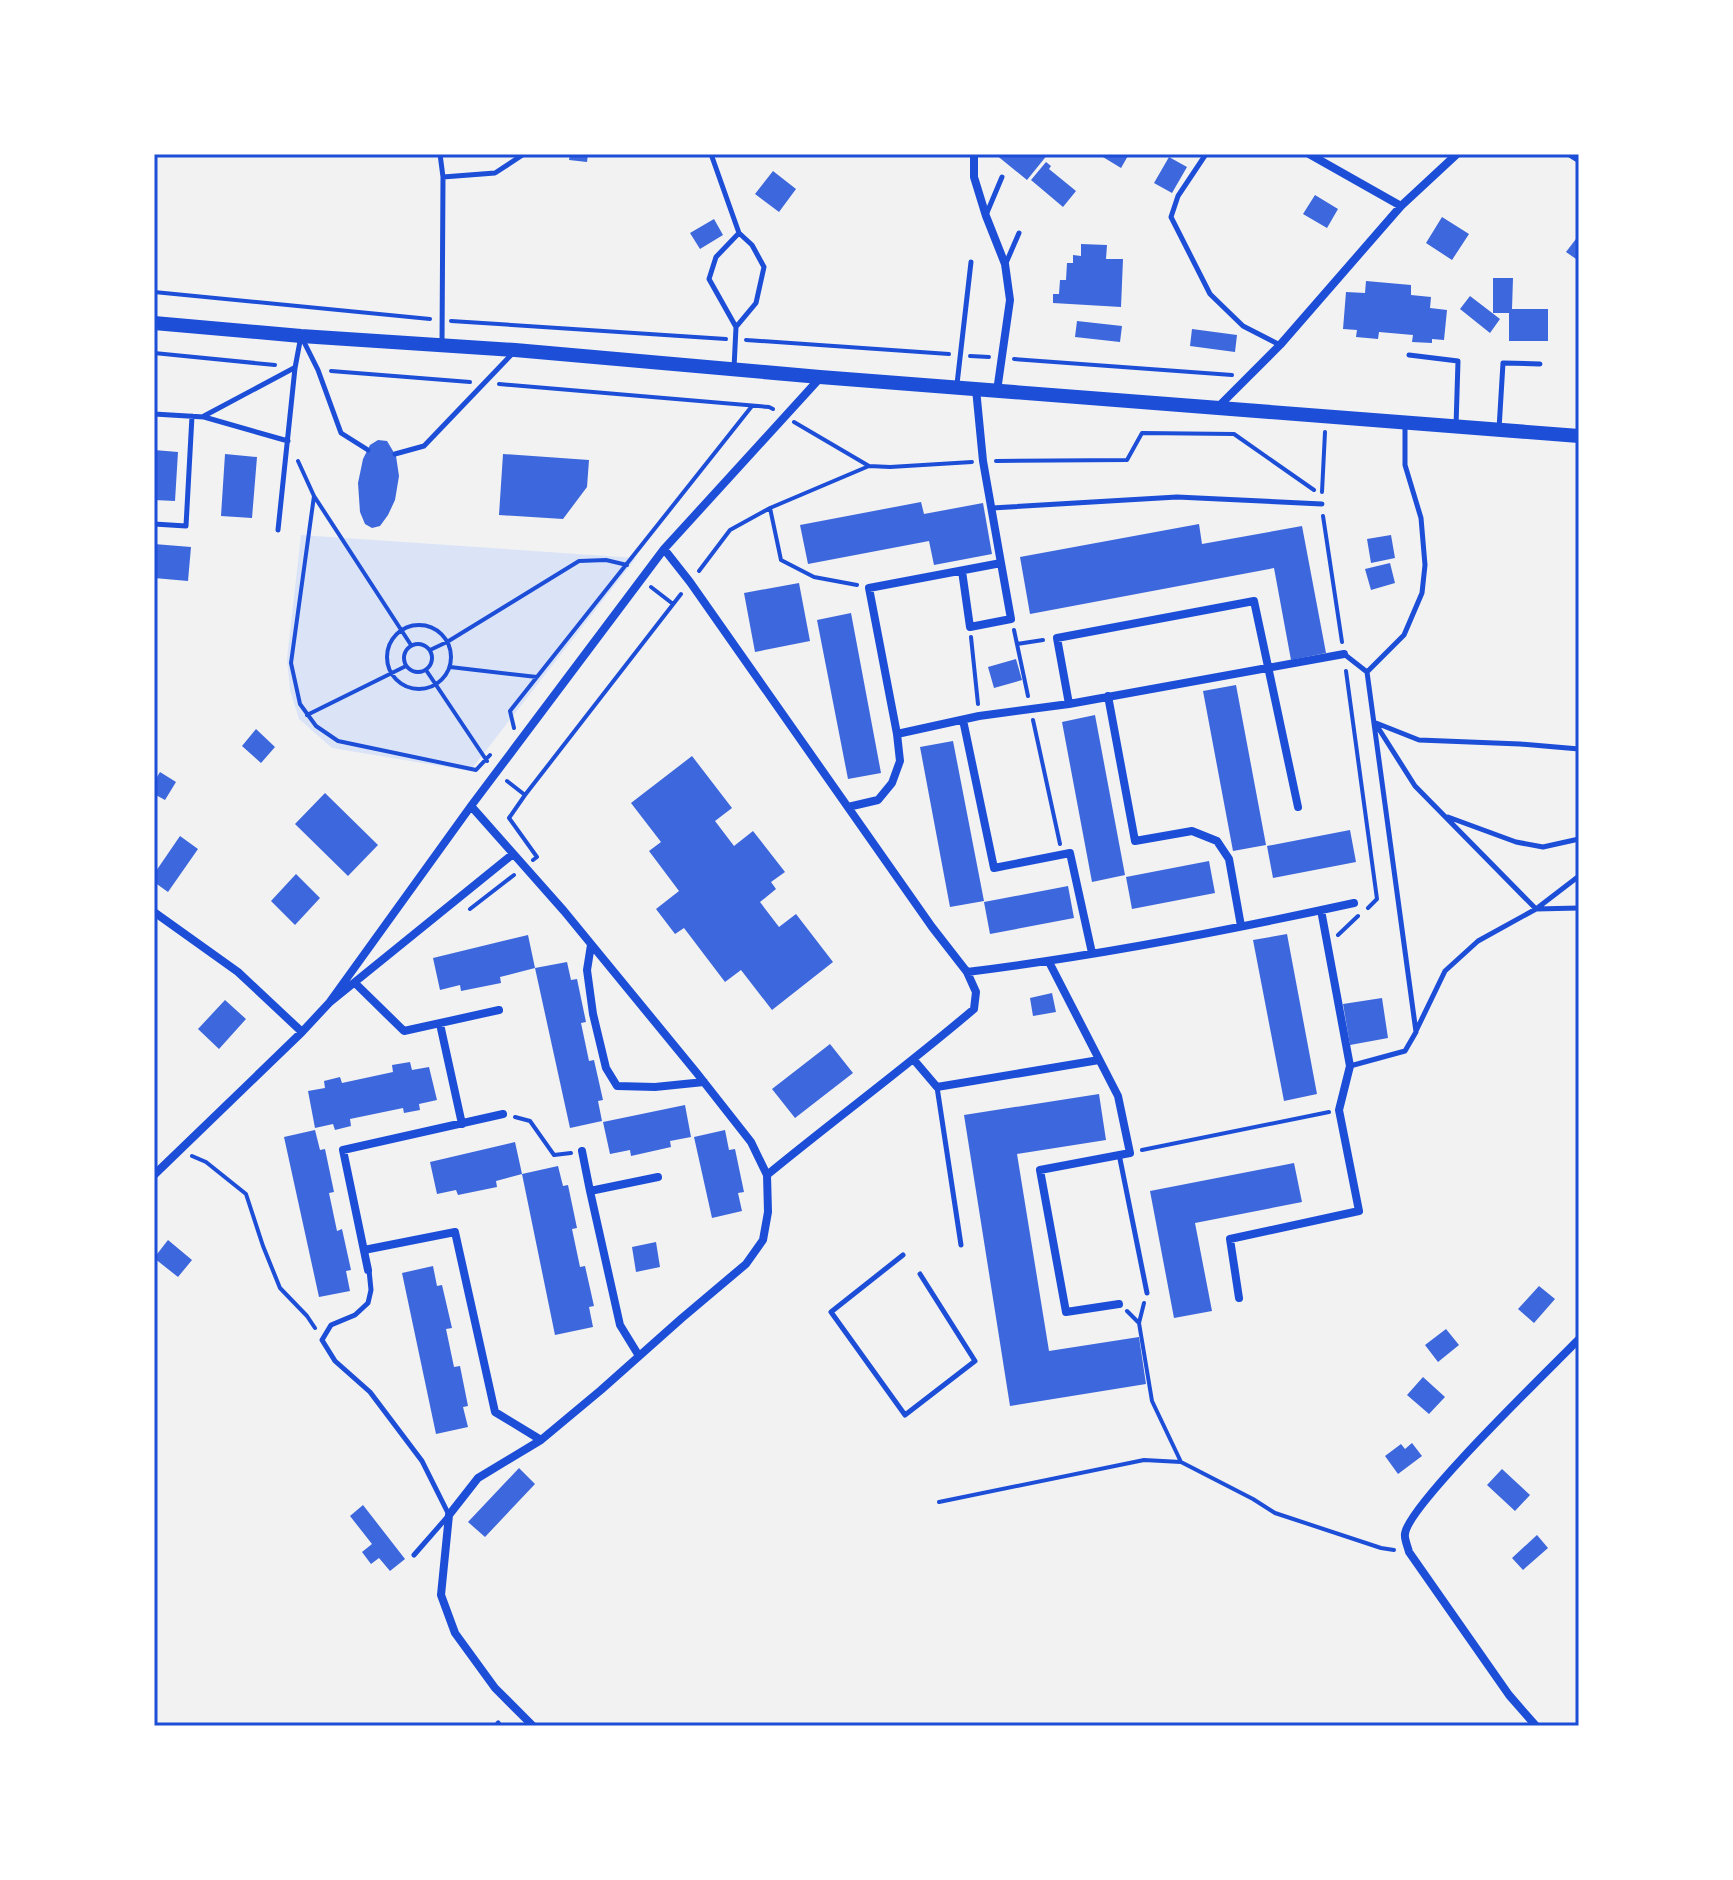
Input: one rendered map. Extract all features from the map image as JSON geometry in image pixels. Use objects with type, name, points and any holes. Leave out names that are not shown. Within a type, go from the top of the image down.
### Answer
[{"type":"street","points":[[974,154],[974,177],[1005,264],[1010,300],[997,391]]},
{"type":"street","points":[[1309,154],[1401,206]]},
{"type":"street","points":[[1218,408],[1280,345],[1401,206],[1457,154]]},
{"type":"street","points":[[1571,154],[1579,159]]},
{"type":"street","points":[[154,323],[1579,436]]},
{"type":"street","points":[[154,1175],[329,1003],[471,806],[664,549],[820,377]]},
{"type":"street","points":[[962,571],[970,627],[1011,619],[983,461],[976,389]]},
{"type":"street","points":[[664,549],[967,972],[976,992],[974,1009],[767,1175]]},
{"type":"street","points":[[848,807],[878,800],[892,783],[900,761],[869,588],[1001,563]]},
{"type":"street","points":[[1069,704],[1057,638],[1254,601],[1298,807]]},
{"type":"street","points":[[897,734],[979,716],[1069,704],[1344,654]]},
{"type":"street","points":[[1108,696],[1135,841],[1192,831],[1217,841],[1229,859],[1241,926]]},
{"type":"street","points":[[963,720],[994,868],[1070,853],[1092,953]]},
{"type":"street","points":[[471,806],[704,1082],[751,1142],[767,1175],[768,1212],[763,1240],[746,1264],[541,1440],[478,1478],[449,1515],[441,1595],[455,1633],[495,1688],[533,1726]]},
{"type":"street","points":[[329,1003],[513,854]]},
{"type":"street","points":[[967,972],[1049,962],[1354,903]]},
{"type":"street","points":[[1239,1298],[1230,1239],[1359,1211],[1339,1110],[1350,1066],[1321,910]]},
{"type":"street","points":[[154,912],[238,972],[302,1032]]},
{"type":"street","points":[[591,945],[587,970],[593,1014],[606,1068],[617,1086],[655,1087],[704,1082]]},
{"type":"street","points":[[1049,962],[1118,1096],[1130,1153],[1040,1170],[1066,1312],[1119,1304]]},
{"type":"street","points":[[355,983],[404,1031],[499,1010]]},
{"type":"street","points":[[440,1024],[462,1124]]},
{"type":"street","points":[[914,1060],[937,1087],[1099,1060]]},
{"type":"street","points":[[368,1270],[343,1150],[503,1114]]},
{"type":"street","points":[[582,1151],[620,1325],[639,1356]]},
{"type":"street","points":[[590,1191],[658,1177]]},
{"type":"street","points":[[364,1250],[455,1232],[495,1412],[541,1440]]},
{"type":"street","points":[[1536,1726],[1509,1695],[1409,1552],[1405,1533],[1415,1512],[1579,1339]]},
{"type":"lane","points":[[440,154],[443,177],[442,346]]},
{"type":"lane","points":[[443,177],[495,173],[524,154]]},
{"type":"lane","points":[[711,154],[739,233],[752,245],[764,267],[756,303],[736,327]]},
{"type":"lane","points":[[1206,154],[1178,196],[1171,217],[1210,294],[1243,326],[1280,345]]},
{"type":"lane","points":[[986,216],[1002,177]]},
{"type":"lane","points":[[734,369],[736,327],[709,279],[716,257],[739,233]]},
{"type":"lane","points":[[1005,264],[1019,233]]},
{"type":"lane","points":[[957,388],[971,262]]},
{"type":"lane","points":[[278,530],[301,336]]},
{"type":"lane","points":[[301,336],[318,370],[341,433],[368,450]]},
{"type":"lane","points":[[395,454],[424,446],[515,350]]},
{"type":"lane","points":[[1409,355],[1458,361],[1456,426]]},
{"type":"lane","points":[[1499,430],[1503,363],[1540,364]]},
{"type":"lane","points":[[204,417],[295,368]]},
{"type":"lane","points":[[154,414],[204,417],[288,441]]},
{"type":"lane","points":[[154,524],[186,526],[192,416]]},
{"type":"lane","points":[[1367,672],[1404,635],[1422,593],[1425,565],[1421,518],[1405,465],[1405,422]]},
{"type":"lane","points":[[992,508],[1177,497],[1322,504]]},
{"type":"lane","points":[[1344,654],[1367,672],[1416,1032]]},
{"type":"lane","points":[[1375,723],[1419,740],[1579,749]]},
{"type":"lane","points":[[1375,723],[1415,786],[1536,909],[1579,908]]},
{"type":"lane","points":[[1443,815],[1516,842],[1543,847],[1579,839]]},
{"type":"lane","points":[[1350,1066],[1405,1051],[1445,971],[1478,941],[1536,909],[1579,876]]},
{"type":"lane","points":[[937,1087],[961,1245]]},
{"type":"lane","points":[[1119,1154],[1147,1293]]},
{"type":"lane","points":[[903,1255],[831,1312],[905,1415],[975,1361],[920,1274]]},
{"type":"lane","points":[[368,1270],[371,1290],[368,1303],[355,1315],[331,1325],[322,1340],[335,1361],[370,1392],[422,1461],[449,1515],[414,1555]]},
{"type":"path","points":[[154,292],[442,320],[1250,376]]},
{"type":"path","points":[[154,353],[295,368]]},
{"type":"path","points":[[318,370],[769,407],[869,466]]},
{"type":"path","points":[[514,729],[510,711],[752,406]]},
{"type":"path","points":[[525,795],[730,530],[770,508],[869,466],[1127,460],[1142,433],[1234,434],[1322,496],[1326,416]]},
{"type":"path","points":[[288,441],[314,496],[411,645]]},
{"type":"path","points":[[314,496],[291,663],[300,704],[307,715],[316,726],[338,741],[476,770],[496,749]]},
{"type":"path","points":[[1322,504],[1377,899],[1328,944]]},
{"type":"path","points":[[770,508],[781,560],[814,577],[869,588]]},
{"type":"path","points":[[430,650],[579,561],[606,560],[627,565],[673,604]]},
{"type":"path","points":[[1011,619],[1062,854]]},
{"type":"path","points":[[409,626],[426,626],[435,629],[447,642],[451,654],[450,667],[436,685],[415,690],[398,683],[390,674],[386,660],[389,643],[401,630],[409,626]]},
{"type":"path","points":[[970,627],[979,716]]},
{"type":"path","points":[[1017,644],[1057,638]]},
{"type":"path","points":[[424,644],[430,650],[433,660],[426,670],[414,672],[406,666],[405,652],[411,645],[424,644]]},
{"type":"path","points":[[307,715],[406,666]]},
{"type":"path","points":[[450,667],[537,677]]},
{"type":"path","points":[[426,670],[496,773]]},
{"type":"path","points":[[1130,1153],[1339,1110]]},
{"type":"path","points":[[503,1114],[530,1121],[554,1155],[582,1151]]},
{"type":"path","points":[[180,1150],[206,1162],[246,1194],[280,1288],[307,1316],[322,1340]]},
{"type":"path","points":[[1147,1293],[1139,1323],[1152,1401],[1181,1462]]},
{"type":"path","points":[[939,1502],[1144,1460],[1181,1462],[1275,1513],[1381,1548],[1409,1552]]},
{"type":"shaded area","points":[[301,535],[636,558],[470,771],[332,748],[299,719],[290,690],[287,659]]},
{"type":"building","points":[[570,154],[588,154],[587,162],[569,160]]},
{"type":"building","points":[[995,154],[1048,154],[1027,180]]},
{"type":"building","points":[[1098,154],[1129,154],[1121,168]]},
{"type":"building","points":[[1169,157],[1187,167],[1172,193],[1154,183]]},
{"type":"building","points":[[1046,162],[1051,166],[1049,169],[1076,191],[1063,207],[1031,180]]},
{"type":"building","points":[[773,171],[796,189],[779,212],[755,194]]},
{"type":"building","points":[[1315,195],[1338,209],[1327,228],[1303,214]]},
{"type":"building","points":[[1442,217],[1469,234],[1452,260],[1426,243]]},
{"type":"building","points":[[714,219],[723,235],[700,249],[690,233]]},
{"type":"building","points":[[1579,235],[1579,261],[1566,252]]},
{"type":"building","points":[[1081,244],[1107,245],[1106,259],[1123,259],[1121,307],[1053,303],[1053,294],[1059,294],[1060,280],[1066,280],[1067,263],[1073,263],[1073,255],[1081,256]]},
{"type":"building","points":[[1493,278],[1513,278],[1512,309],[1548,309],[1548,341],[1509,341],[1509,313],[1493,313]]},
{"type":"building","points":[[1366,281],[1411,285],[1411,295],[1431,297],[1430,308],[1447,310],[1444,340],[1412,342],[1413,335],[1379,332],[1378,339],[1356,337],[1357,330],[1343,329],[1346,292],[1365,293]]},
{"type":"building","points":[[1470,296],[1500,319],[1490,333],[1460,309]]},
{"type":"building","points":[[1077,321],[1122,326],[1120,342],[1075,337]]},
{"type":"building","points":[[1192,329],[1237,335],[1235,352],[1190,346]]},
{"type":"building","points":[[378,440],[387,441],[396,456],[399,476],[395,500],[388,515],[380,526],[372,528],[365,524],[360,512],[358,483],[363,459],[370,445]]},
{"type":"building","points":[[154,450],[178,452],[175,501],[154,500]]},
{"type":"building","points":[[225,454],[257,457],[252,518],[221,516]]},
{"type":"building","points":[[503,454],[589,460],[587,487],[563,519],[499,515]]},
{"type":"building","points":[[921,502],[924,514],[983,503],[992,554],[934,565],[929,541],[808,564],[800,525]]},
{"type":"building","points":[[1199,524],[1202,544],[1302,526],[1326,653],[1291,660],[1274,568],[1030,614],[1020,557]]},
{"type":"building","points":[[1391,535],[1395,558],[1371,563],[1367,539]]},
{"type":"building","points":[[154,544],[191,547],[188,581],[154,578]]},
{"type":"building","points":[[1390,563],[1395,583],[1371,590],[1365,569]]},
{"type":"building","points":[[799,583],[810,641],[755,652],[744,593]]},
{"type":"building","points":[[851,613],[881,773],[848,779],[817,620]]},
{"type":"building","points":[[1016,659],[1022,680],[994,688],[988,667]]},
{"type":"building","points":[[1236,685],[1266,845],[1233,851],[1203,691]]},
{"type":"building","points":[[1095,715],[1125,875],[1092,882],[1062,722]]},
{"type":"building","points":[[256,729],[275,747],[261,763],[242,746]]},
{"type":"building","points":[[953,741],[984,901],[950,907],[920,747]]},
{"type":"building","points":[[692,756],[732,808],[715,821],[734,846],[753,831],[785,872],[771,882],[776,889],[760,902],[779,927],[796,914],[833,962],[772,1010],[741,970],[725,982],[684,928],[675,934],[656,909],[679,891],[649,851],[661,842],[631,803]]},
{"type":"building","points":[[160,772],[176,782],[165,800],[154,794],[154,782]]},
{"type":"building","points":[[325,793],[378,845],[348,876],[295,824]]},
{"type":"building","points":[[1350,830],[1356,862],[1273,878],[1267,846]]},
{"type":"building","points":[[180,836],[198,849],[168,892],[154,882],[154,874]]},
{"type":"building","points":[[1209,861],[1215,893],[1132,909],[1126,877]]},
{"type":"building","points":[[296,874],[320,898],[295,925],[271,901]]},
{"type":"building","points":[[1068,886],[1074,918],[990,934],[984,902]]},
{"type":"building","points":[[1287,934],[1317,1094],[1284,1101],[1253,940]]},
{"type":"building","points":[[528,935],[535,968],[500,977],[501,983],[461,991],[460,985],[440,990],[433,958]]},
{"type":"building","points":[[567,962],[571,980],[577,979],[586,1022],[581,1023],[589,1061],[594,1060],[603,1100],[598,1101],[602,1121],[570,1128],[535,968]]},
{"type":"building","points":[[1052,993],[1056,1012],[1033,1016],[1030,998]]},
{"type":"building","points":[[1382,998],[1388,1038],[1350,1045],[1343,1004]]},
{"type":"building","points":[[225,1000],[246,1019],[219,1049],[198,1029]]},
{"type":"building","points":[[830,1044],[853,1073],[795,1118],[772,1089]]},
{"type":"building","points":[[410,1062],[412,1070],[429,1067],[437,1100],[419,1104],[420,1110],[404,1113],[403,1108],[350,1119],[351,1126],[335,1130],[333,1124],[315,1128],[308,1091],[325,1088],[324,1081],[340,1077],[342,1083],[393,1072],[392,1065]]},
{"type":"building","points":[[1099,1094],[1106,1140],[1017,1154],[1049,1351],[1139,1337],[1146,1384],[1010,1406],[964,1115]]},
{"type":"building","points":[[685,1105],[691,1137],[670,1141],[671,1147],[631,1156],[630,1150],[610,1154],[603,1122]]},
{"type":"building","points":[[315,1130],[320,1150],[325,1149],[334,1192],[329,1193],[337,1231],[342,1229],[351,1270],[346,1271],[350,1291],[319,1297],[284,1137]]},
{"type":"building","points":[[725,1130],[729,1150],[735,1149],[744,1192],[738,1193],[742,1211],[712,1218],[694,1137]]},
{"type":"building","points":[[515,1142],[522,1174],[496,1181],[497,1187],[458,1195],[456,1190],[437,1194],[430,1162]]},
{"type":"building","points":[[1294,1163],[1302,1202],[1195,1223],[1212,1311],[1174,1318],[1150,1191]]},
{"type":"building","points":[[558,1166],[563,1186],[568,1185],[577,1228],[572,1229],[580,1267],[585,1266],[594,1306],[589,1307],[593,1327],[555,1335],[522,1174]]},
{"type":"building","points":[[168,1240],[192,1260],[178,1277],[154,1258]]},
{"type":"building","points":[[656,1242],[660,1267],[636,1272],[632,1247]]},
{"type":"building","points":[[433,1266],[437,1286],[442,1285],[452,1328],[446,1329],[454,1367],[460,1366],[468,1406],[463,1407],[468,1427],[436,1434],[402,1273]]},
{"type":"building","points":[[1539,1286],[1555,1299],[1534,1323],[1518,1309]]},
{"type":"building","points":[[1446,1329],[1459,1345],[1438,1362],[1425,1345]]},
{"type":"building","points":[[1423,1377],[1445,1397],[1429,1414],[1407,1395]]},
{"type":"building","points":[[1412,1443],[1422,1456],[1398,1474],[1385,1456],[1401,1444],[1405,1449]]},
{"type":"building","points":[[519,1468],[535,1484],[485,1537],[468,1522]]},
{"type":"building","points":[[1502,1469],[1530,1495],[1515,1511],[1487,1485]]},
{"type":"building","points":[[363,1505],[405,1559],[390,1571],[379,1558],[371,1564],[362,1552],[372,1544],[350,1516]]},
{"type":"building","points":[[1537,1535],[1548,1548],[1523,1570],[1512,1558]]}]
